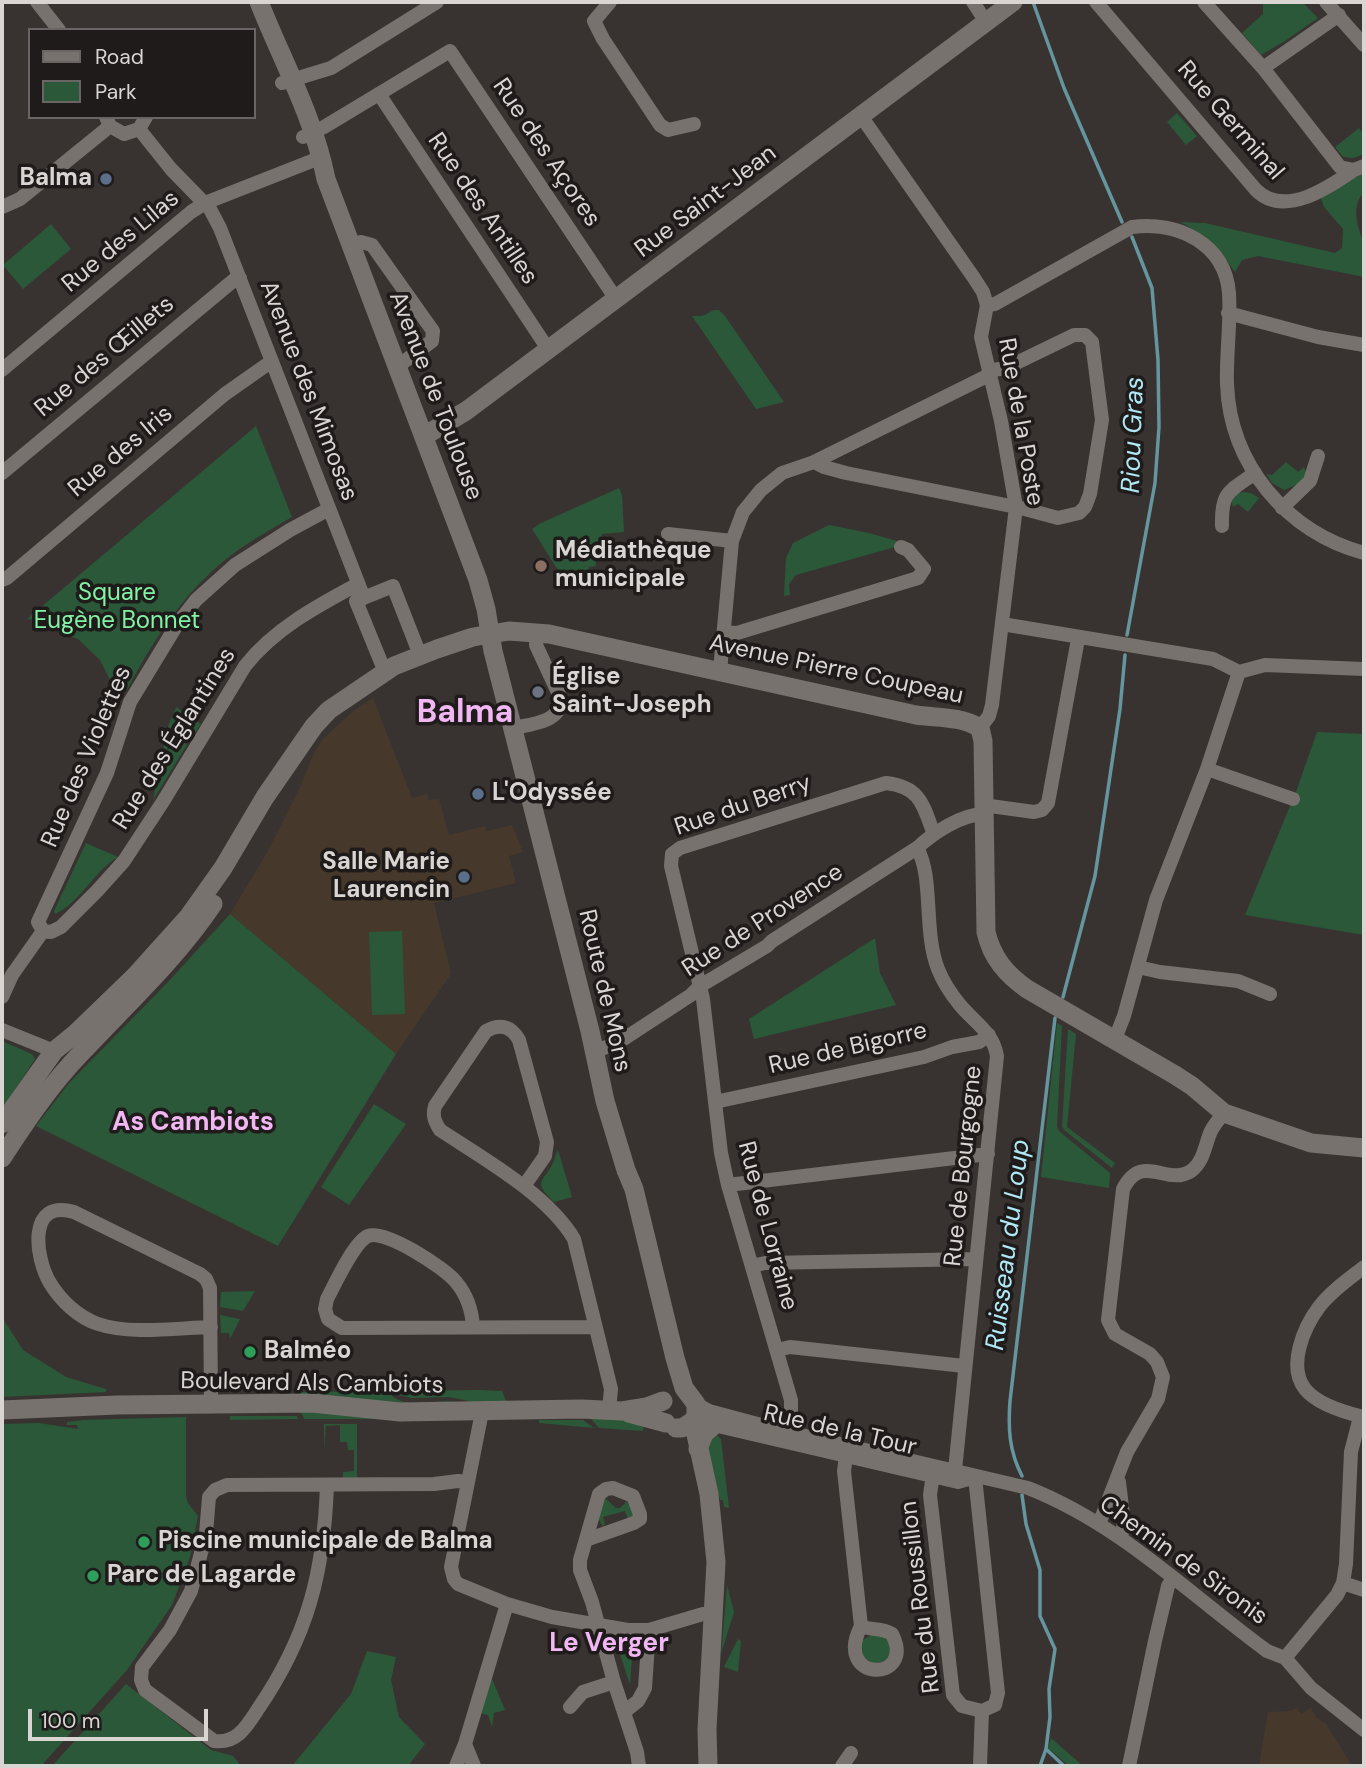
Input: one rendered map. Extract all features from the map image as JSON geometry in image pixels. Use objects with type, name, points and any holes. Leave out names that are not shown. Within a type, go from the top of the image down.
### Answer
[{"type":"street","points":[[37,2],[57,28]]},
{"type":"street","points":[[246,2],[287,81]]},
{"type":"street","points":[[259,2],[287,81]]},
{"type":"street","points":[[287,81],[331,68],[437,2]]},
{"type":"street","points":[[610,2],[594,21],[660,125],[668,130],[694,124]]},
{"type":"street","points":[[973,2],[986,22]]},
{"type":"street","name":"Rue Saint-Jean","points":[[425,436],[466,411],[1013,2]]},
{"type":"street","name":"Rue Germinal","points":[[1096,2],[1267,199],[1285,203],[1294,201],[1359,168]]},
{"type":"street","points":[[1204,2],[1264,68],[1340,167],[1359,168]]},
{"type":"street","points":[[1326,2],[1364,45]]},
{"type":"street","points":[[1264,68],[1339,15]]},
{"type":"street","name":"Rue des Açores","points":[[379,94],[450,51],[616,299]]},
{"type":"street","name":"Avenue de Toulouse","points":[[287,81],[474,568],[491,633]]},
{"type":"street","points":[[308,135],[379,94]]},
{"type":"street","name":"Rue des Antilles","points":[[379,94],[548,349]]},
{"type":"street","name":"Rue de la Poste","points":[[861,116],[974,278],[987,305],[981,337],[999,413],[1016,507],[991,712],[979,728]]},
{"type":"street","points":[[2,207],[20,199],[108,122],[124,134],[143,123]]},
{"type":"street","name":"Avenue des Mimosas","points":[[143,123],[171,169],[205,203],[220,228],[361,591],[356,601],[385,672]]},
{"type":"street","name":"Rue des Lilas","points":[[2,370],[191,212],[205,203],[317,159]]},
{"type":"street","points":[[987,305],[995,304],[1124,230],[1144,226],[1173,228],[1203,243],[1213,253],[1226,278],[1229,293],[1227,385],[1230,408],[1242,450],[1267,492],[1282,508],[1330,541],[1364,553]]},
{"type":"street","points":[[351,245],[360,242],[372,245],[433,331],[432,341],[398,366]]},
{"type":"street","name":"Rue des Œillets","points":[[2,473],[180,324],[240,278]]},
{"type":"street","points":[[1228,313],[1318,337],[1364,345]]},
{"type":"street","points":[[720,671],[732,541],[743,512],[761,490],[782,473],[814,462],[993,370],[1006,368],[1074,335],[1085,335],[1092,342],[1102,420],[1100,439],[1086,507],[1071,516],[1058,518],[846,473],[814,462]]},
{"type":"street","name":"Rue des Iris","points":[[2,580],[239,383],[272,361]]},
{"type":"street","points":[[842,446],[839,457],[846,473]]},
{"type":"street","points":[[1282,508],[1310,481],[1318,456]]},
{"type":"street","points":[[1222,526],[1221,504],[1228,492],[1255,473]]},
{"type":"street","name":"Rue des Violettes","points":[[44,931],[38,922],[39,916],[51,897],[107,773],[130,702],[178,623],[196,600],[235,565],[289,530],[329,509]]},
{"type":"street","points":[[668,534],[732,541]]},
{"type":"street","points":[[724,632],[737,633],[918,578],[924,569],[908,550],[901,547]]},
{"type":"street","name":"Rue des Églantines","points":[[44,931],[51,932],[61,927],[122,865],[230,690],[258,649],[276,633],[361,591],[393,586],[420,655]]},
{"type":"street","points":[[1002,624],[1078,639],[1213,659],[1239,672],[1265,665],[1364,669]]},
{"type":"street","name":"Avenue Pierre Coupeau","points":[[278,780],[308,735],[329,710],[385,672],[420,655],[473,636],[509,631],[537,632],[916,715],[960,720],[979,728],[983,741],[984,916],[991,950],[1001,967],[1015,980],[1192,1086],[1224,1113]]},
{"type":"street","points":[[513,728],[546,720],[561,709],[562,701],[536,645],[537,632]]},
{"type":"street","name":"Route de Mons","points":[[491,633],[605,1101],[647,1236],[684,1388],[692,1443],[699,1452],[709,1494],[715,1541],[715,1615],[707,1729],[708,1766]]},
{"type":"street","points":[[984,816],[1034,812],[1042,810],[1048,803],[1078,639]]},
{"type":"street","points":[[1115,1039],[1124,1016],[1156,900],[1207,769],[1239,672]]},
{"type":"street","points":[[1207,769],[1293,799]]},
{"type":"street","points":[[2,1124],[54,1051],[76,1034],[170,940],[216,878],[278,780]]},
{"type":"street","points":[[2,1158],[70,1065],[193,933],[233,876],[272,802],[278,780]]},
{"type":"street","name":"Rue du Berry","points":[[700,986],[671,866],[672,854],[680,848],[886,783],[905,787],[915,794],[926,810],[933,832]]},
{"type":"street","name":"Rue de Provence","points":[[594,1051],[616,1044],[691,995],[700,986],[767,946],[772,940],[917,848],[933,832],[976,814],[984,816]]},
{"type":"street","name":"Rue de Bourgogne","points":[[917,848],[923,858],[929,934],[937,966],[961,1007],[989,1035],[995,1046],[998,1068],[955,1469]]},
{"type":"street","points":[[2,997],[12,975],[44,931]]},
{"type":"street","points":[[1138,967],[1238,981],[1270,994]]},
{"type":"street","name":"Rue de Lorraine","points":[[700,986],[728,1185],[792,1410],[789,1421],[780,1430]]},
{"type":"street","points":[[524,1186],[545,1156],[547,1142],[519,1040],[513,1031],[495,1026],[486,1031],[435,1106],[435,1122],[440,1130],[524,1186],[568,1228],[575,1239],[615,1410]]},
{"type":"street","points":[[2,1030],[66,1054],[70,1065]]},
{"type":"street","name":"Rue de Bigorre","points":[[715,1102],[924,1057],[952,1047],[979,1042],[989,1035]]},
{"type":"street","points":[[1099,1524],[1127,1451],[1158,1399],[1163,1377],[1157,1362],[1150,1354],[1115,1335],[1108,1320],[1123,1189],[1131,1177],[1137,1172],[1152,1171],[1180,1175],[1195,1168],[1214,1127],[1224,1113],[1311,1143],[1364,1148]]},
{"type":"street","points":[[728,1185],[988,1154]]},
{"type":"street","points":[[211,1327],[126,1329],[99,1324],[86,1318],[58,1295],[42,1266],[38,1232],[42,1220],[47,1213],[55,1210],[74,1212],[206,1279],[210,1288],[211,1327],[211,1405]]},
{"type":"street","points":[[473,1326],[466,1297],[444,1270],[387,1236],[376,1234],[361,1240],[327,1298],[325,1309],[328,1319],[342,1328],[596,1326]]},
{"type":"street","points":[[752,1266],[765,1262],[976,1259]]},
{"type":"street","points":[[1285,1658],[1337,1595],[1343,1583],[1351,1452],[1362,1417],[1313,1396],[1305,1389],[1298,1366],[1304,1334],[1319,1307],[1364,1267]]},
{"type":"street","points":[[777,1350],[790,1347],[964,1366]]},
{"type":"street","name":"Route de Mons","points":[[675,1358],[661,1412],[686,1415]]},
{"type":"street","name":"Boulevard Als Cambiots","points":[[2,1410],[117,1405],[328,1404],[400,1412],[615,1410],[648,1407],[665,1399]]},
{"type":"street","name":"Boulevard Als Cambiots","points":[[615,1410],[686,1415]]},
{"type":"street","name":"Rue de la Tour","points":[[686,1415],[709,1411],[933,1472],[958,1482],[975,1477]]},
{"type":"street","points":[[482,1412],[451,1567],[454,1579],[463,1588],[552,1617],[628,1630],[649,1630],[703,1614],[715,1615]]},
{"type":"street","name":"Rue de la Tour","points":[[686,1415],[713,1426],[915,1471],[955,1469],[975,1477],[1028,1488]]},
{"type":"street","points":[[699,1452],[704,1434],[713,1426]]},
{"type":"street","points":[[846,1456],[844,1471],[861,1626]]},
{"type":"street","name":"Rue du Roussillon","points":[[933,1472],[930,1495],[953,1695],[962,1706],[982,1711]]},
{"type":"street","points":[[975,1477],[998,1693],[995,1705],[982,1711],[980,1766]]},
{"type":"street","points":[[1119,1477],[1124,1523],[1121,1538]]},
{"type":"street","points":[[327,1485],[320,1561],[305,1621],[293,1652],[247,1727],[234,1739],[224,1743],[214,1741],[145,1690],[141,1680],[142,1667],[170,1630],[191,1591],[206,1534],[209,1497],[215,1490],[227,1485],[327,1485],[434,1485],[467,1482]]},
{"type":"street","points":[[434,1485],[463,1499]]},
{"type":"street","name":"Chemin de Sironis","points":[[1028,1488],[1121,1538],[1267,1651],[1285,1658],[1311,1688],[1364,1730]]},
{"type":"street","points":[[586,1540],[580,1560],[586,1589],[639,1766]]},
{"type":"street","points":[[1129,1766],[1161,1614],[1168,1586],[1173,1578]]},
{"type":"street","points":[[1343,1583],[1364,1590]]},
{"type":"street","points":[[578,1621],[586,1589]]},
{"type":"street","points":[[1161,1614],[1189,1590]]},
{"type":"street","points":[[456,1766],[507,1604]]},
{"type":"street","points":[[624,1712],[638,1701],[645,1688],[649,1630]]},
{"type":"street","name":"Chemin de Sironis","points":[[1304,1679],[1315,1682],[1364,1721]]},
{"type":"street","points":[[570,1707],[583,1692],[614,1682]]},
{"type":"street","points":[[465,1744],[474,1766]]},
{"type":"street","points":[[842,1766],[851,1752]]},
{"type":"shaded area","points":[[373,698],[412,798],[427,794],[429,800],[439,799],[449,835],[485,826],[487,831],[512,825],[523,852],[509,856],[516,883],[434,903],[451,974],[396,1054],[230,914],[269,849],[322,740],[352,712]]},
{"type":"shaded area","points":[[1297,1707],[1301,1714],[1311,1708],[1316,1717],[1326,1724],[1352,1766],[1259,1766],[1268,1712],[1291,1711]]},
{"type":"green space","points":[[1263,2],[1302,2],[1318,18],[1261,55],[1242,33],[1263,14]]},
{"type":"green space","points":[[1177,113],[1197,136],[1186,145],[1167,122]]},
{"type":"green space","points":[[1359,128],[1364,135],[1364,154],[1354,158],[1343,157],[1335,147]]},
{"type":"green space","points":[[1364,173],[1364,192],[1359,199],[1356,213],[1365,251],[1364,277],[1258,256],[1242,260],[1235,272],[1211,243],[1180,222],[1205,223],[1335,253],[1342,248],[1343,229],[1324,207],[1320,196]]},
{"type":"green space","points":[[51,224],[71,249],[23,289],[3,265]]},
{"type":"green space","points":[[719,310],[725,316],[784,402],[756,409],[692,316],[702,316]]},
{"type":"green space","name":"Square Eugène Bonnet","points":[[256,426],[292,517],[241,548],[205,578],[162,630],[127,690],[122,687],[119,692],[115,690],[100,660],[78,639],[55,631],[41,621],[27,619]]},
{"type":"green space","points":[[1286,462],[1298,472],[1304,467],[1307,474],[1299,484],[1284,490],[1272,483],[1266,474],[1272,475]]},
{"type":"green space","points":[[619,488],[622,495],[624,532],[602,534],[603,550],[595,551],[596,566],[589,567],[589,589],[566,583],[532,529]]},
{"type":"green space","points":[[1243,492],[1259,498],[1248,512],[1238,504],[1233,507],[1231,500],[1235,494]]},
{"type":"green space","points":[[829,525],[897,541],[895,547],[796,575],[789,584],[790,595],[784,596],[786,558],[793,543]]},
{"type":"green space","points":[[176,707],[201,724],[190,740],[177,731],[161,760],[167,729]]},
{"type":"green space","points":[[1317,732],[1364,734],[1364,935],[1245,915],[1297,789]]},
{"type":"green space","points":[[179,738],[187,745],[153,800],[160,768],[171,754],[168,751],[173,741]]},
{"type":"green space","points":[[86,843],[118,857],[72,902],[55,914],[54,911]]},
{"type":"green space","points":[[230,914],[396,1054],[278,1246],[36,1126],[69,1083]]},
{"type":"green space","points":[[402,931],[405,1014],[372,1015],[369,932]]},
{"type":"green space","points":[[875,938],[880,973],[896,1005],[754,1039],[749,1019]]},
{"type":"green space","points":[[1057,1023],[1062,1026],[1057,1126],[1059,1131],[1110,1173],[1109,1188],[1041,1177]]},
{"type":"green space","points":[[1068,1029],[1076,1034],[1067,1127],[1115,1163],[1112,1168],[1062,1126]]},
{"type":"green space","points":[[2,1041],[32,1054],[35,1059],[2,1109]]},
{"type":"green space","points":[[374,1104],[406,1124],[349,1205],[321,1187]]},
{"type":"green space","points":[[558,1150],[572,1197],[554,1202],[541,1185]]},
{"type":"green space","points":[[255,1291],[243,1311],[220,1307],[221,1292]]},
{"type":"green space","points":[[220,1315],[240,1319],[230,1339],[229,1333],[221,1333]]},
{"type":"green space","points":[[2,1317],[23,1350],[66,1377],[106,1389],[106,1392],[2,1397]]},
{"type":"green space","points":[[388,1391],[401,1401],[410,1403],[448,1401],[456,1402],[456,1406],[296,1397],[296,1392]]},
{"type":"green space","points":[[392,1391],[502,1391],[506,1401],[473,1402],[450,1397],[412,1398]]},
{"type":"green space","points":[[297,1410],[405,1419],[304,1419]]},
{"type":"green space","points":[[230,1416],[297,1416],[298,1419],[230,1420]]},
{"type":"green space","points":[[592,1416],[644,1423],[643,1431],[599,1428],[591,1419]]},
{"type":"green space","name":"Parc de Lagarde","points":[[186,1417],[186,1496],[198,1516],[190,1557],[172,1605],[127,1670],[41,1766],[2,1766],[2,1424],[39,1423],[78,1429],[77,1425],[67,1425],[67,1422]]},
{"type":"green space","points":[[539,1420],[583,1420],[594,1428],[539,1423]]},
{"type":"green space","points":[[324,1424],[357,1424],[357,1478],[343,1478],[343,1472],[354,1471],[354,1450],[348,1450],[347,1442],[340,1442],[340,1425],[326,1426],[324,1451]]},
{"type":"green space","points":[[717,1435],[721,1439],[729,1508],[724,1507],[723,1500],[720,1500],[707,1444]]},
{"type":"green space","points":[[605,1498],[616,1508],[620,1508],[627,1501],[634,1515],[628,1520],[625,1511],[603,1517],[605,1525],[602,1526],[598,1517]]},
{"type":"green space","points":[[727,1585],[734,1612],[721,1654]]},
{"type":"green space","points":[[625,1635],[642,1637],[642,1645],[633,1644],[630,1685],[618,1648],[624,1649]]},
{"type":"green space","points":[[871,1635],[888,1639],[891,1654],[886,1661],[873,1664],[863,1656],[861,1641]]},
{"type":"green space","points":[[738,1639],[741,1641],[738,1672],[724,1667]]},
{"type":"green space","points":[[367,1651],[396,1657],[391,1680],[399,1717],[425,1744],[408,1766],[292,1766],[351,1694]]},
{"type":"green space","points":[[490,1674],[505,1710],[494,1713],[492,1727],[488,1715],[479,1713]]},
{"type":"green space","points":[[126,1684],[211,1750],[233,1756],[241,1766],[52,1766]]},
{"type":"green space","points":[[1051,1738],[1083,1766],[1069,1766],[1048,1748]]},
{"type":"waterway","name":"Riou Gras","points":[[1033,2],[1064,88],[1122,222]]},
{"type":"waterway","name":"Riou Gras","points":[[1127,635],[1155,483],[1159,427],[1158,360],[1152,288],[1132,237]]},
{"type":"waterway","name":"Riou Gras","points":[[1063,997],[1095,876],[1120,709],[1125,655]]},
{"type":"waterway","name":"Ruisseau du Loup","points":[[1022,1476],[1010,1439],[1010,1401],[1055,1018]]},
{"type":"waterway","name":"Ruisseau du Loup","points":[[1022,1495],[1026,1524],[1040,1570],[1040,1616],[1055,1649],[1049,1689],[1050,1717],[1046,1749],[1040,1766]]},
{"type":"waterway","points":[[1046,1749],[1064,1766]]},
{"type":"place","name":"Balma","points":[[106,179]]},
{"type":"place","name":"Médiathèque municipale","points":[[541,566]]},
{"type":"place","name":"Église Saint-Joseph","points":[[538,692]]},
{"type":"place","name":"L'Odyssée","points":[[478,794]]},
{"type":"place","name":"Salle Marie Laurencin","points":[[464,877]]},
{"type":"place","name":"Balméo","points":[[250,1352]]},
{"type":"place","name":"Piscine municipale de Balma","points":[[144,1542]]},
{"type":"place","name":"Parc de Lagarde","points":[[93,1576]]},
{"type":"district","name":"Balma","points":[[465,714]]},
{"type":"district","name":"As Cambiots","points":[[193,1123]]},
{"type":"district","name":"Le Verger","points":[[609,1644]]}]
